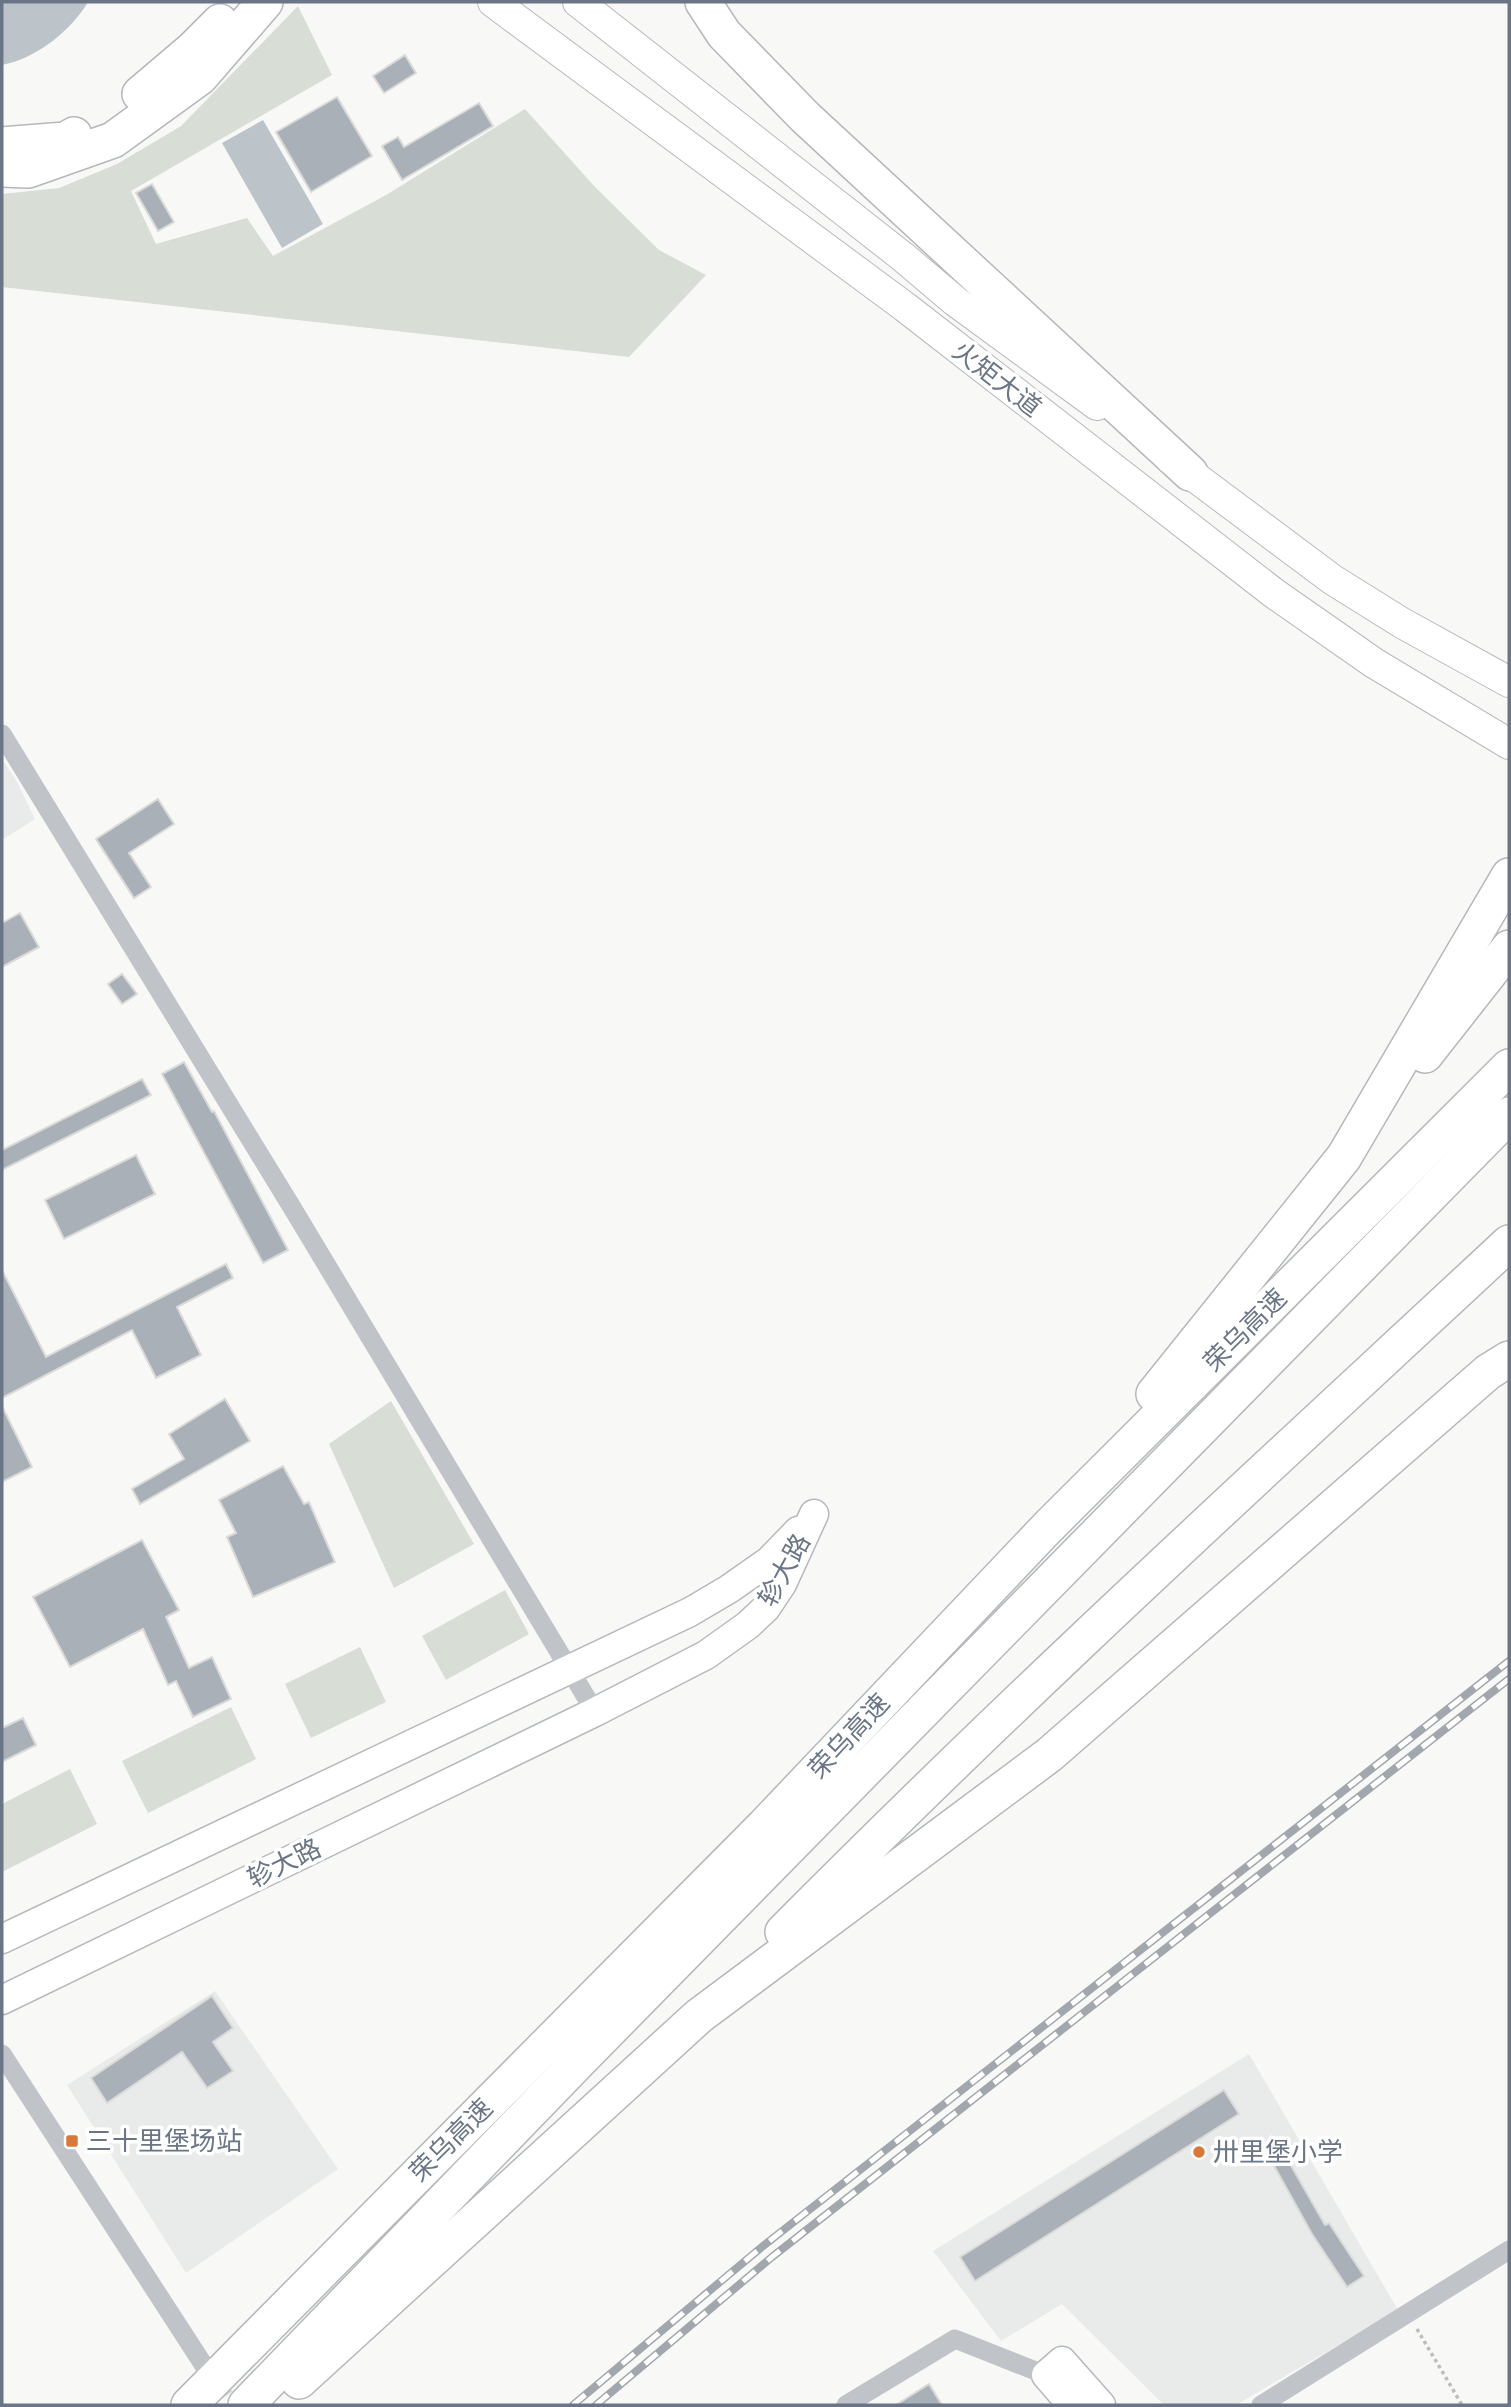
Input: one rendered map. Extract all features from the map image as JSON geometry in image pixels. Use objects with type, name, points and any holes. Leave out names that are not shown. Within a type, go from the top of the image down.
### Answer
[{"type":"highway","points":[[2,145],[65,140],[129,103],[193,49],[240,2]]},
{"type":"highway","points":[[2,169],[27,170],[113,140],[200,76],[265,2]]},
{"type":"highway","points":[[703,2],[724,34],[805,117],[1190,473]]},
{"type":"highway","points":[[1344,1157],[1509,876]]},
{"type":"highway","points":[[1047,1528],[1509,948]]},
{"type":"highway","name":"荣乌高速","points":[[189,2405],[764,1826],[1047,1528],[1509,1067]]},
{"type":"highway","name":"荣乌高速","points":[[246,2405],[578,2062],[1509,1115]]},
{"type":"highway","points":[[270,2405],[301,2380],[699,2016],[902,1812],[1012,1707],[1509,1243]]},
{"type":"highway","points":[[699,2016],[1049,1755],[1489,1372],[1509,1359]]},
{"type":"main road","name":"火矩大道","points":[[493,2],[905,307],[1275,594],[1374,663],[1509,744]]},
{"type":"main road","name":"火矩大道","points":[[578,2],[956,301],[1333,580],[1402,623],[1509,682]]},
{"type":"main road","name":"轸大路","points":[[2,1940],[690,1612],[729,1590],[769,1561],[814,1514],[782,1584],[766,1608],[748,1625],[706,1655],[595,1712],[2,2000]]},
{"type":"main road","points":[[1054,2368],[1072,2405]]},
{"type":"main road","points":[[1054,2368],[1101,2405]]},
{"type":"street","points":[[2,734],[286,1197],[595,1712]]},
{"type":"street","points":[[2,2054],[214,2381]]},
{"type":"street","points":[[1261,2405],[1509,2250]]},
{"type":"street","points":[[846,2405],[955,2339],[1054,2368]]},
{"type":"path","points":[[1408,2313],[1462,2405]]},
{"type":"shaded area","points":[[2,2],[88,2],[72,23],[51,42],[27,57],[2,65]]},
{"type":"shaded area","points":[[298,6],[332,75],[131,191],[156,244],[247,218],[273,256],[386,195],[525,109],[595,187],[659,250],[706,275],[629,357],[2,287],[2,194],[59,188],[117,164],[181,126]]},
{"type":"shaded area","points":[[263,120],[323,224],[282,248],[222,143]]},
{"type":"shaded area","points":[[2,759],[16,780],[35,819],[2,840]]},
{"type":"shaded area","points":[[391,1401],[474,1544],[394,1588],[329,1444]]},
{"type":"shaded area","points":[[505,1590],[529,1634],[446,1680],[422,1636]]},
{"type":"shaded area","points":[[360,1647],[386,1702],[311,1738],[285,1684]]},
{"type":"shaded area","points":[[231,1707],[256,1759],[148,1813],[122,1761]]},
{"type":"shaded area","points":[[70,1769],[97,1824],[2,1872],[2,1804]]},
{"type":"shaded area","points":[[215,1991],[338,2169],[186,2273],[67,2085]]},
{"type":"shaded area","name":"卅里堡小学","points":[[1249,2054],[1398,2310],[1236,2405],[1164,2405],[1062,2304],[1001,2341],[933,2251]]},
{"type":"building","points":[[405,55],[416,73],[384,93],[373,76]]},
{"type":"building","points":[[337,97],[372,156],[311,192],[276,132]]},
{"type":"building","points":[[479,103],[493,126],[402,180],[382,146],[398,137],[404,147]]},
{"type":"building","points":[[152,184],[174,222],[158,231],[136,193]]},
{"type":"building","points":[[158,799],[174,824],[129,853],[151,887],[134,898],[96,839]]},
{"type":"building","points":[[20,913],[39,947],[2,967],[2,923]]},
{"type":"building","points":[[122,974],[137,994],[122,1004],[108,984]]},
{"type":"building","points":[[184,1062],[212,1112],[214,1111],[288,1250],[263,1263],[162,1074]]},
{"type":"building","points":[[142,1079],[151,1095],[2,1170],[2,1150]]},
{"type":"building","points":[[136,1155],[155,1194],[64,1239],[45,1200]]},
{"type":"building","points":[[226,1264],[233,1278],[177,1307],[201,1355],[156,1378],[132,1330],[2,1398],[2,1270],[46,1357]]},
{"type":"building","points":[[225,1399],[250,1441],[140,1504],[132,1489],[184,1459],[169,1434]]},
{"type":"building","points":[[2,1406],[32,1467],[2,1482]]},
{"type":"building","points":[[283,1466],[304,1504],[309,1502],[335,1562],[253,1597],[227,1537],[236,1533],[219,1500]]},
{"type":"building","points":[[142,1540],[179,1610],[166,1617],[189,1668],[212,1657],[231,1699],[193,1717],[176,1681],[168,1685],[143,1629],[70,1667],[33,1597]]},
{"type":"building","points":[[23,1718],[36,1745],[2,1762],[2,1728]]},
{"type":"building","points":[[212,1996],[233,2028],[213,2042],[233,2071],[207,2088],[182,2052],[107,2103],[91,2078]]},
{"type":"building","points":[[1224,2090],[1239,2114],[975,2281],[960,2257]]},
{"type":"building","points":[[1281,2148],[1325,2225],[1329,2223],[1364,2276],[1347,2287],[1312,2234],[1268,2155]]},
{"type":"building","points":[[929,2384],[942,2405],[896,2405]]},
{"type":"tunnel","points":[[214,2381],[230,2405]]},
{"type":"railway","points":[[573,2405],[763,2246],[1509,1661]]},
{"type":"railway","points":[[596,2405],[772,2257],[1509,1679]]},
{"type":"place","name":"三十里堡场站","points":[[72,2141]]},
{"type":"place","name":"卅里堡小学","points":[[1199,2152]]}]
